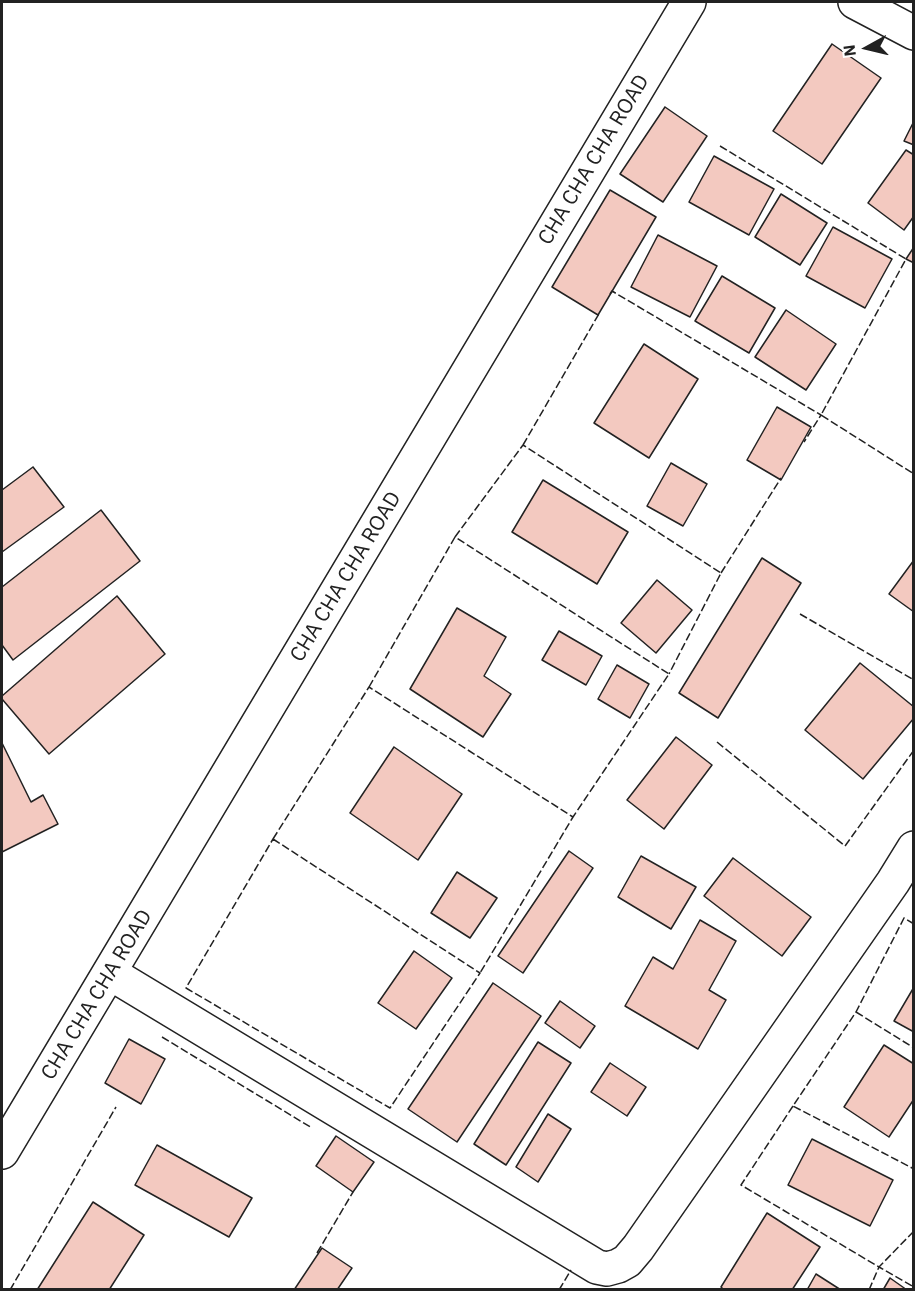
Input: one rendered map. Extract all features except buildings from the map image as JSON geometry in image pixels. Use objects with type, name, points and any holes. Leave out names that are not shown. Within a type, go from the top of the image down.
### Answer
[{"type":"street","name":"CHA CHA CHA ROAD","points":[[2,1152],[689,2]]},
{"type":"street","points":[[855,2],[914,33]]},
{"type":"street","points":[[110,974],[597,1267],[607,1269],[627,1261],[638,1248],[903,888],[914,848]]},
{"type":"fence","points":[[720,146],[906,259],[821,415],[914,474]]},
{"type":"fence","points":[[610,294],[612,291],[821,415],[804,442]]},
{"type":"fence","points":[[523,445],[600,312]]},
{"type":"fence","points":[[455,537],[523,445],[721,573],[669,674]]},
{"type":"fence","points":[[721,573],[781,478]]},
{"type":"fence","points":[[369,687],[455,537],[669,674],[573,817]]},
{"type":"fence","points":[[800,614],[914,680]]},
{"type":"fence","points":[[273,839],[369,687],[573,817],[480,973]]},
{"type":"fence","points":[[717,742],[845,846],[914,750]]},
{"type":"fence","points":[[273,839],[480,973],[390,1108],[186,988],[273,839]]},
{"type":"fence","points":[[914,924],[904,918],[856,1012],[793,1106],[914,1169]]},
{"type":"fence","points":[[856,1012],[914,1048]]},
{"type":"fence","points":[[162,1037],[312,1128]]},
{"type":"fence","points":[[793,1106],[741,1185],[879,1267],[914,1231]]},
{"type":"fence","points":[[10,1290],[116,1107]]},
{"type":"fence","points":[[317,1253],[353,1192]]},
{"type":"fence","points":[[869,1290],[879,1267],[914,1287]]},
{"type":"fence","points":[[559,1290],[571,1270]]}]
